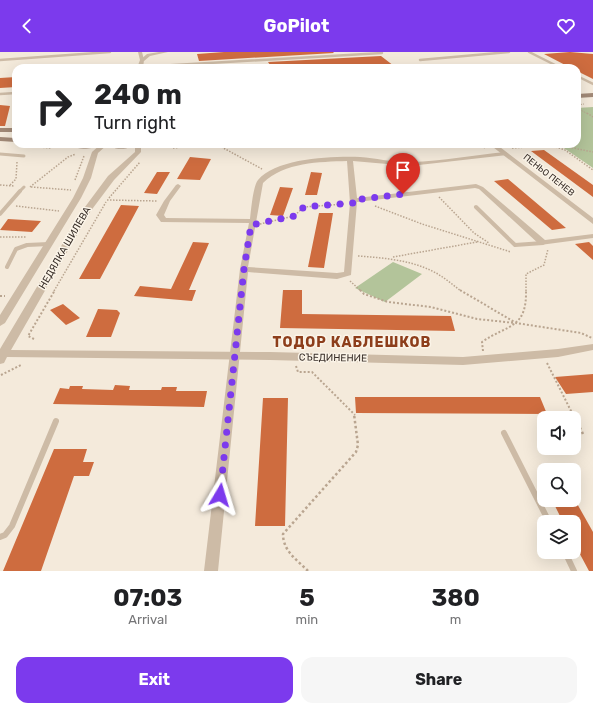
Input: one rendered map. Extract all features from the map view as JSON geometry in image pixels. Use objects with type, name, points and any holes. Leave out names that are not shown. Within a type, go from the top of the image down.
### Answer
[{"type":"main road","points":[[581,96],[593,95]]},
{"type":"main road","points":[[581,101],[593,100]]},
{"type":"main road","points":[[0,130],[12,130]]},
{"type":"main road","points":[[0,139],[12,142]]},
{"type":"street","points":[[140,52],[142,60],[141,64]]},
{"type":"street","points":[[142,60],[149,55],[166,52]]},
{"type":"street","name":"НЕДЯЛКА ШИЛЕВА","points":[[0,323],[81,190],[95,152],[100,148]]},
{"type":"street","name":"НЕДЯЛКА ШИЛЕВА","points":[[1,355],[86,211],[103,188],[138,152],[138,148]]},
{"type":"street","name":"ПЕНЬО ПЕНЕВ","points":[[498,148],[593,222]]},
{"type":"street","points":[[211,571],[236,357],[244,269],[258,187],[263,177],[269,173],[306,163],[350,159],[408,164],[503,152]]},
{"type":"street","points":[[244,269],[345,275],[350,271],[354,201],[350,159]]},
{"type":"street","points":[[354,201],[470,185],[481,188],[546,246],[593,236]]},
{"type":"street","points":[[178,186],[167,201],[160,215],[164,220],[251,223]]},
{"type":"street","name":"СЪЕДИНЕНИЕ","points":[[1,355],[293,357],[463,361],[487,360],[593,347]]},
{"type":"lane","points":[[28,52],[28,58]]},
{"type":"lane","points":[[0,60],[110,52]]},
{"type":"lane","points":[[420,60],[509,52]]},
{"type":"lane","points":[[529,52],[553,64]]},
{"type":"lane","points":[[205,64],[382,53]]},
{"type":"lane","points":[[581,78],[593,84]]},
{"type":"lane","points":[[0,94],[12,93]]},
{"type":"lane","points":[[0,154],[24,156]]},
{"type":"lane","points":[[0,214],[24,187]]},
{"type":"lane","points":[[476,207],[514,245],[546,246]]},
{"type":"lane","points":[[7,267],[16,249],[27,245],[49,244]]},
{"type":"lane","points":[[0,537],[6,535],[12,526],[56,421]]},
{"type":"lane","points":[[504,433],[545,515]]},
{"type":"lane","points":[[568,559],[574,571]]},
{"type":"path","points":[[581,110],[593,117]]},
{"type":"path","points":[[223,148],[269,173]]},
{"type":"path","points":[[503,152],[536,148]]},
{"type":"path","points":[[558,148],[565,150],[593,170]]},
{"type":"path","points":[[579,148],[593,152]]},
{"type":"path","points":[[29,187],[68,157],[76,154]]},
{"type":"path","points":[[9,185],[16,179],[18,155]]},
{"type":"path","points":[[34,339],[28,336],[107,200],[141,162]]},
{"type":"path","points":[[0,185],[72,190]]},
{"type":"path","points":[[434,190],[445,205],[474,233],[492,245]]},
{"type":"path","points":[[107,200],[167,201]]},
{"type":"path","points":[[251,223],[294,216],[304,207],[354,201]]},
{"type":"path","points":[[8,205],[59,211]]},
{"type":"path","points":[[374,206],[422,224],[514,253]]},
{"type":"path","points":[[0,237],[28,237]]},
{"type":"path","points":[[386,258],[412,255],[480,242]]},
{"type":"path","points":[[540,250],[546,246]]},
{"type":"path","points":[[487,360],[481,345],[482,342],[516,323],[521,317],[526,302],[526,274],[544,265],[546,246]]},
{"type":"path","points":[[350,256],[386,258],[405,261],[436,273],[471,298],[516,323]]},
{"type":"path","points":[[345,275],[364,294],[388,302],[431,307],[477,319],[580,332],[593,340]]},
{"type":"path","points":[[0,296],[5,296]]},
{"type":"path","points":[[542,354],[583,434]]},
{"type":"path","points":[[293,357],[298,372],[312,372],[355,415],[358,438],[356,452],[283,534],[282,540],[285,547],[308,571]]},
{"type":"path","points":[[1,375],[21,364]]},
{"type":"green space","points":[[593,107],[593,168],[564,148],[581,148],[581,108]]},
{"type":"green space","points":[[393,262],[422,274],[385,302],[355,288]]},
{"type":"building","points":[[224,52],[334,53],[199,61],[197,54]]},
{"type":"building","points":[[570,52],[593,54],[593,79],[581,73],[581,64],[563,64],[544,54]]},
{"type":"building","points":[[381,56],[391,64],[269,64],[268,62]]},
{"type":"building","points":[[12,77],[12,87],[0,88],[0,78]]},
{"type":"building","points":[[0,105],[10,106],[5,126],[0,126]]},
{"type":"building","points":[[544,150],[593,185],[593,197],[531,151]]},
{"type":"building","points":[[190,157],[211,159],[200,180],[177,179]]},
{"type":"building","points":[[157,172],[170,172],[157,194],[144,193]]},
{"type":"building","points":[[311,172],[322,173],[317,195],[305,195]]},
{"type":"building","points":[[508,179],[566,228],[552,230],[494,181]]},
{"type":"building","points":[[280,187],[293,188],[283,216],[270,215]]},
{"type":"building","points":[[121,205],[139,206],[100,279],[79,279]]},
{"type":"building","points":[[319,213],[333,213],[324,268],[308,267]]},
{"type":"building","points":[[8,219],[41,221],[32,232],[0,230]]},
{"type":"building","points":[[193,242],[209,243],[189,290],[196,290],[192,301],[134,296],[140,286],[171,289]]},
{"type":"building","points":[[589,242],[593,246],[593,260],[575,244]]},
{"type":"building","points":[[283,290],[302,290],[302,314],[451,316],[455,331],[280,328]]},
{"type":"building","points":[[63,304],[80,318],[66,325],[50,310]]},
{"type":"building","points":[[98,309],[117,310],[120,313],[111,337],[86,337]]},
{"type":"building","points":[[593,374],[593,392],[566,394],[555,377]]},
{"type":"building","points":[[115,385],[130,386],[129,390],[161,390],[162,387],[177,387],[176,391],[207,391],[204,407],[53,404],[60,388],[69,389],[70,386],[83,386],[82,389],[113,390]]},
{"type":"building","points":[[355,397],[540,397],[546,411],[537,411],[537,414],[356,413]]},
{"type":"building","points":[[263,398],[288,398],[285,526],[255,526]]},
{"type":"building","points":[[54,449],[87,449],[83,462],[94,462],[89,476],[74,476],[41,571],[3,571]]},
{"type":"building","points":[[556,507],[579,507],[593,532],[593,571],[589,571],[581,556],[581,515],[560,515]]},
{"type":"district","name":"ТОДОР КАБЛЕШКОВ","points":[[352,342]]},
{"type":"route","points":[[220,495],[236,357],[244,269],[251,225],[294,216],[302,207],[354,203],[354,200],[403,194]]}]
